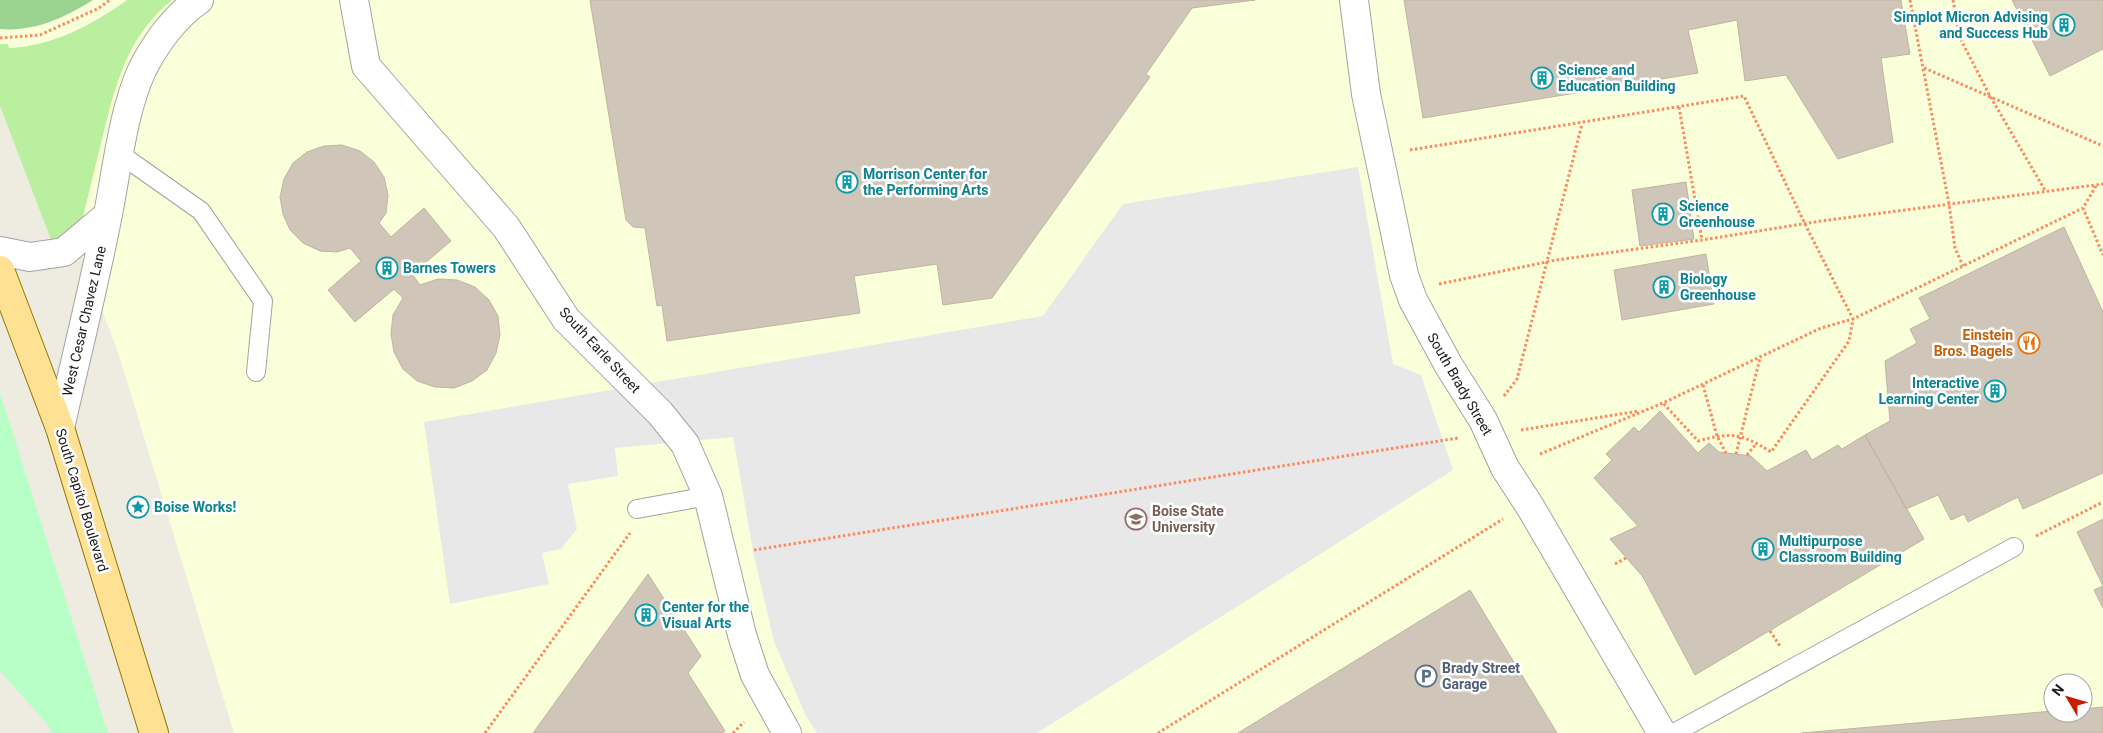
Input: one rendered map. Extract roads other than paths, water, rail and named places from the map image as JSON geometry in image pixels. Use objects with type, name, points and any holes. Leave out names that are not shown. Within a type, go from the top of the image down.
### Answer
[{"type":"main road","name":"South Capitol Boulevard","points":[[0,270],[60,428],[154,733]]},
{"type":"street","name":"West Cesar Chavez Lane","points":[[60,428],[108,214],[126,123],[141,72],[148,58],[170,28],[199,0]]},
{"type":"street","name":"South Earle Street","points":[[354,0],[366,66],[506,227],[566,319],[660,413],[684,444],[708,496],[742,635],[755,675],[787,733]]},
{"type":"street","name":"South Brady Street","points":[[1354,0],[1366,94],[1404,275],[1413,300],[1449,366],[1483,420],[1505,468],[1531,508],[1662,733]]},
{"type":"street","name":"West Cesar Chavez Lane","points":[[0,251],[30,257],[64,252],[108,214]]},
{"type":"lane","points":[[120,154],[201,210],[264,301],[256,372]]},
{"type":"lane","points":[[637,509],[708,496]]},
{"type":"lane","points":[[1674,733],[2014,547]]},
{"type":"place","name":"Simplot Micron Advising and Success Hub","points":[[2064,25]]},
{"type":"place","name":"Science and Education Building","points":[[1542,78]]},
{"type":"place","name":"Morrison Center for the Performing Arts","points":[[847,182]]},
{"type":"place","name":"Science Greenhouse","points":[[1663,214]]},
{"type":"place","name":"Barnes Towers","points":[[387,268]]},
{"type":"place","name":"Biology Greenhouse","points":[[1664,287]]},
{"type":"place","name":"Einstein Bros. Bagels","points":[[2029,343]]},
{"type":"place","name":"Interactive Learning Center","points":[[1995,391]]},
{"type":"place","name":"Boise Works!","points":[[138,507]]},
{"type":"place","name":"Boise State University","points":[[1136,519]]},
{"type":"place","name":"Multipurpose Classroom Building","points":[[1763,549]]},
{"type":"place","name":"Center for the Visual Arts","points":[[646,615]]},
{"type":"place","name":"Brady Street Garage","points":[[1426,676]]}]
